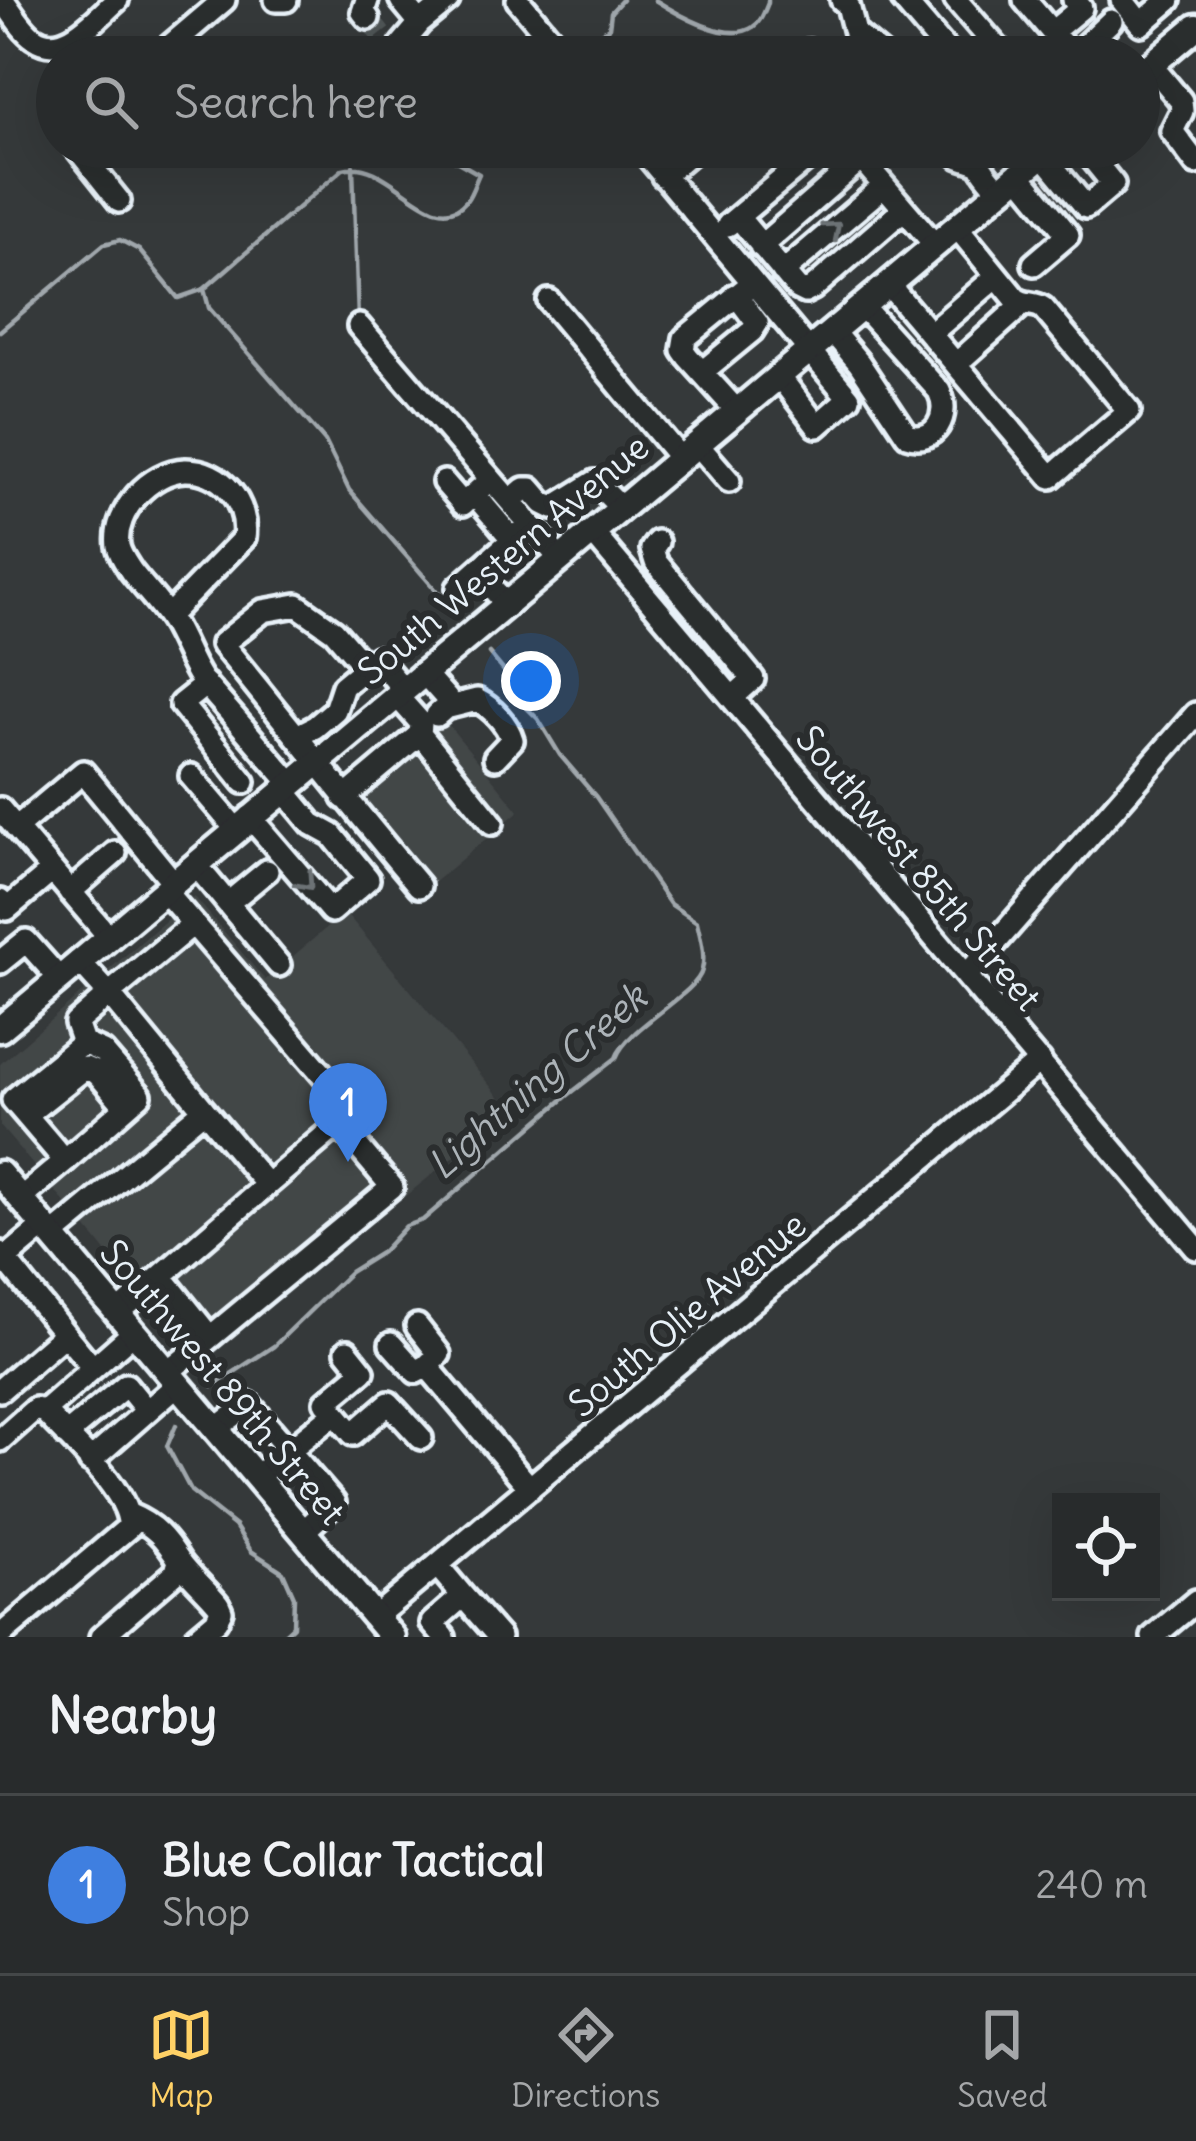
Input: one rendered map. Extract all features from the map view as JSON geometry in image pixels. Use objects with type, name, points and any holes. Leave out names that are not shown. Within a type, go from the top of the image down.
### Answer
[{"type":"main road","points":[[1160,58],[1196,28]]},
{"type":"main road","name":"South Western Avenue","points":[[0,1028],[1028,168]]},
{"type":"main road","name":"Southwest 89th Street","points":[[0,1174],[392,1637]]},
{"type":"street","points":[[3,0],[36,39]]},
{"type":"street","points":[[73,36],[117,0]]},
{"type":"street","points":[[182,36],[224,0]]},
{"type":"street","points":[[276,0],[286,0]]},
{"type":"street","points":[[401,0],[420,23]]},
{"type":"street","points":[[384,31],[420,23],[448,0]]},
{"type":"street","points":[[842,0],[859,36]]},
{"type":"street","points":[[903,0],[934,36]]},
{"type":"street","points":[[956,0],[987,36]]},
{"type":"street","points":[[1025,0],[1055,36]]},
{"type":"street","points":[[1052,32],[1081,8],[1074,0]]},
{"type":"street","points":[[1093,36],[1117,10],[1141,24],[1169,0]]},
{"type":"street","points":[[523,6],[549,36]]},
{"type":"street","points":[[1160,82],[1189,106],[1172,131],[1196,163]]},
{"type":"street","points":[[93,168],[119,201]]},
{"type":"street","points":[[657,168],[713,237],[744,289],[757,323],[702,372]]},
{"type":"street","points":[[663,176],[672,168]]},
{"type":"street","points":[[713,237],[796,168]]},
{"type":"street","points":[[761,246],[841,168]]},
{"type":"street","points":[[869,168],[935,245]]},
{"type":"street","points":[[993,168],[1068,235],[1034,264]]},
{"type":"street","points":[[1060,168],[1086,207],[1114,184],[1101,168]]},
{"type":"street","points":[[783,272],[884,186]]},
{"type":"street","points":[[738,217],[805,292],[904,209]]},
{"type":"street","points":[[888,284],[1052,477],[1129,411],[1043,308],[1015,298],[956,227]]},
{"type":"street","points":[[931,333],[997,276]]},
{"type":"street","points":[[744,289],[809,351],[848,398],[817,426],[778,376]]},
{"type":"street","points":[[737,411],[683,350],[685,338],[744,289]]},
{"type":"street","points":[[549,301],[689,451],[729,481]]},
{"type":"street","points":[[956,364],[1023,304]]},
{"type":"street","points":[[832,331],[908,435],[914,439],[934,430],[944,417],[945,403],[939,391],[862,306]]},
{"type":"street","points":[[358,326],[522,532],[560,558]]},
{"type":"street","points":[[859,363],[888,338]]},
{"type":"street","points":[[169,616],[244,538],[246,526],[234,495],[202,472],[186,470],[159,478],[136,497],[119,526],[118,546],[169,616],[206,684],[312,824],[332,835],[368,880],[331,910],[191,776]]},
{"type":"street","points":[[444,482],[463,504],[483,487]]},
{"type":"street","points":[[510,501],[531,489],[553,508],[595,482],[621,508]]},
{"type":"street","points":[[483,487],[510,501],[522,532]]},
{"type":"street","points":[[458,588],[522,532]]},
{"type":"street","name":"Southwest 85th Street","points":[[592,532],[1196,1248]]},
{"type":"street","points":[[657,542],[652,549],[656,562],[753,679],[732,698]]},
{"type":"street","points":[[478,571],[506,604]]},
{"type":"street","points":[[366,668],[334,631],[297,604],[263,611],[222,644],[419,886]]},
{"type":"street","points":[[297,736],[335,710],[343,686],[377,658],[420,729],[492,823]]},
{"type":"street","points":[[423,672],[447,699],[445,708]]},
{"type":"street","points":[[206,684],[181,704],[244,782]]},
{"type":"street","points":[[344,798],[445,708],[477,700],[494,711],[512,740],[495,758]]},
{"type":"street","points":[[335,710],[353,731]]},
{"type":"street","points":[[967,975],[1196,714]]},
{"type":"street","points":[[219,751],[245,730]]},
{"type":"street","points":[[16,828],[83,772],[194,924],[354,1111],[161,1276],[93,1368],[44,1411]]},
{"type":"street","points":[[0,809],[108,936]]},
{"type":"street","points":[[70,892],[116,853]]},
{"type":"street","points":[[195,863],[279,965]]},
{"type":"street","points":[[0,901],[7,910],[52,871]]},
{"type":"street","points":[[228,903],[267,871]]},
{"type":"street","points":[[82,1043],[76,1023],[194,924]]},
{"type":"street","points":[[0,962],[26,941],[59,978]]},
{"type":"street","points":[[79,961],[267,1185]]},
{"type":"street","points":[[21,1198],[140,1095],[103,1052],[82,1043]]},
{"type":"street","points":[[65,1161],[13,1100],[82,1043]]},
{"type":"street","name":"South Olie Avenue","points":[[375,1617],[1040,1061]]},
{"type":"street","points":[[26,1115],[85,1068],[97,1072],[126,1107]]},
{"type":"street","points":[[93,1368],[2,1258],[48,1231],[204,1110]]},
{"type":"street","points":[[90,1462],[148,1411],[210,1336],[392,1187],[339,1124]]},
{"type":"street","points":[[161,1276],[210,1336]]},
{"type":"street","points":[[391,1343],[416,1372],[427,1366],[439,1354],[417,1326]]},
{"type":"street","points":[[0,1390],[65,1334]]},
{"type":"street","points":[[346,1351],[363,1371],[326,1402],[353,1434],[389,1403],[421,1438]]},
{"type":"street","points":[[427,1366],[530,1488]]},
{"type":"street","points":[[66,1435],[126,1385],[148,1411]]},
{"type":"street","points":[[215,1429],[249,1404],[289,1450],[334,1503],[303,1532]]},
{"type":"street","points":[[0,1440],[35,1409],[44,1411],[115,1489],[130,1515],[160,1532],[218,1604],[216,1621],[197,1637]]},
{"type":"street","points":[[256,1477],[335,1413]]},
{"type":"street","points":[[0,1636],[128,1526],[130,1515]]},
{"type":"street","points":[[101,1637],[176,1572],[179,1561]]},
{"type":"street","points":[[437,1565],[499,1637]]},
{"type":"street","points":[[444,1637],[432,1623],[464,1596]]},
{"type":"street","points":[[1153,1637],[1196,1601]]},
{"type":"shaded area","points":[[437,711],[519,811],[414,899],[331,800]]},
{"type":"shaded area","points":[[194,896],[265,980],[345,912],[511,1111],[197,1364],[0,1126],[0,1064]]},
{"type":"waterway","name":"Lightning Creek","points":[[596,36],[609,28],[611,12],[622,0]]},
{"type":"waterway","name":"Lightning Creek","points":[[655,0],[703,25],[730,32],[756,25],[768,0]]},
{"type":"waterway","points":[[353,168],[358,321]]},
{"type":"waterway","name":"Lightning Creek","points":[[0,331],[104,244],[120,240],[139,250],[178,298],[204,289],[343,169],[360,168]]},
{"type":"waterway","name":"Lightning Creek","points":[[360,168],[439,211],[453,211],[468,198],[479,174],[468,168]]},
{"type":"waterway","name":"Lightning Creek","points":[[204,289],[209,308],[325,441],[349,490],[455,612]]},
{"type":"waterway","name":"Lightning Creek","points":[[213,1386],[274,1346],[350,1272],[382,1252],[406,1226],[423,1220],[616,1058],[633,1035],[688,990],[702,970],[697,922],[670,904],[489,653]]},
{"type":"waterway","name":"Lightning Creek","points":[[176,1425],[167,1446],[191,1491],[235,1526],[251,1551],[283,1572],[294,1597],[293,1626],[281,1637]]},
{"type":"tunnel","points":[[368,18],[382,36]]},
{"type":"place","name":"Blue Collar Tactical","points":[[348,1162]]}]
